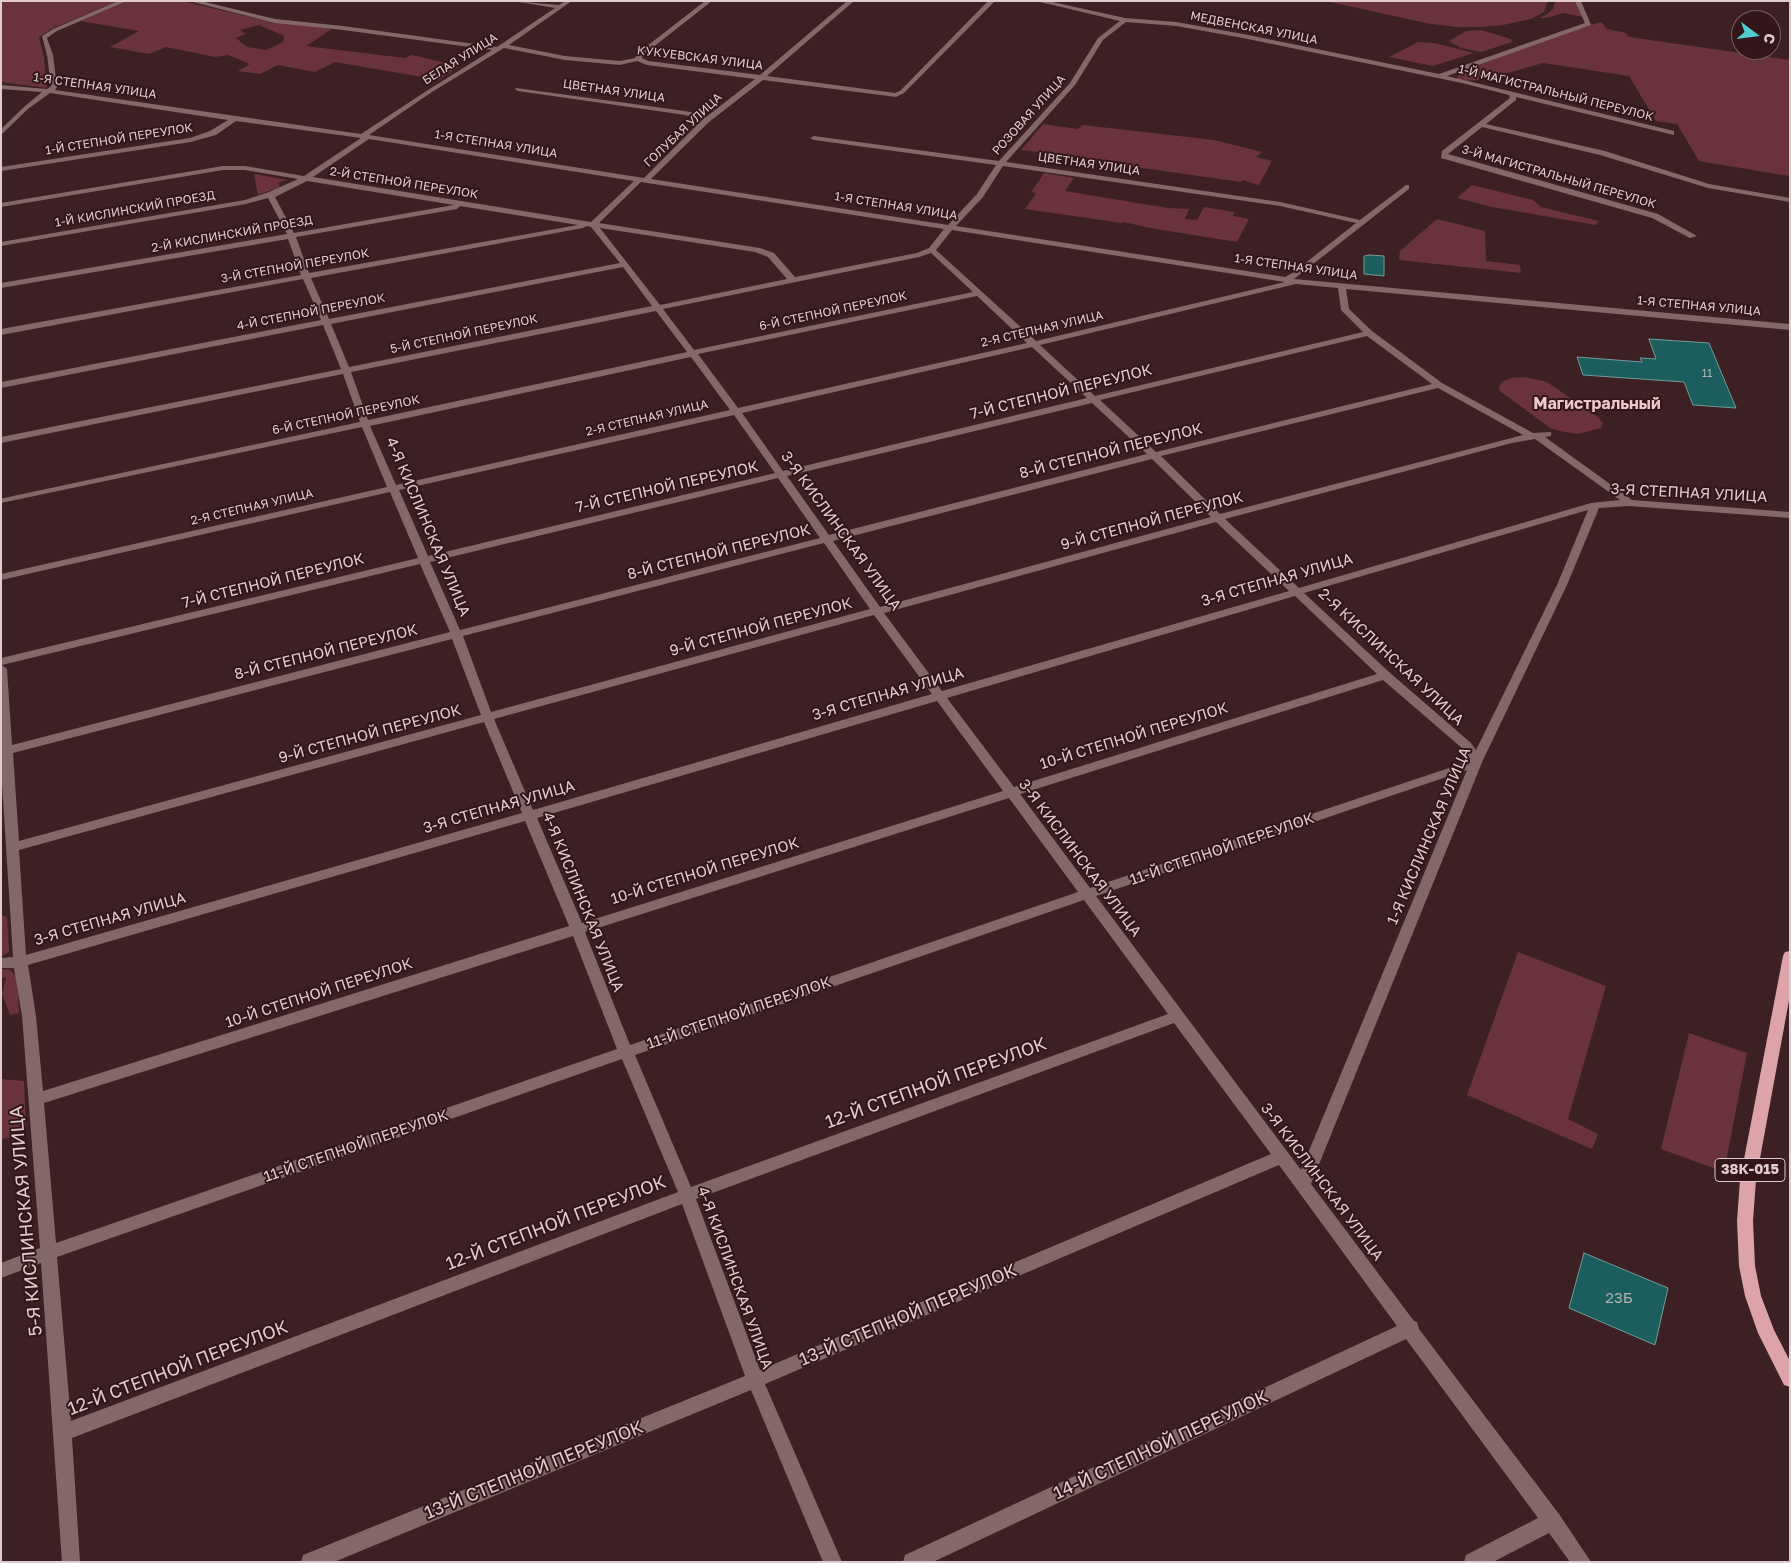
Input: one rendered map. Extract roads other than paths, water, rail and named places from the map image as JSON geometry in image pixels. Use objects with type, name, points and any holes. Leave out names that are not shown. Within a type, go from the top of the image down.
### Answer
[{"type":"main road","name":"38К-015","points":[[1790,956],[1785,1006],[1748,1180],[1745,1221],[1747,1266],[1753,1296],[1767,1334],[1790,1379]]},
{"type":"street","points":[[1,133],[26,108],[51,91],[54,84],[50,55],[44,37],[55,30],[124,1]]},
{"type":"street","points":[[196,2],[217,1]]},
{"type":"street","points":[[516,1],[560,8]]},
{"type":"street","name":"БЕЛАЯ УЛИЦА","points":[[366,136],[569,1]]},
{"type":"street","points":[[638,59],[640,54],[709,1]]},
{"type":"street","name":"ГОЛУБАЯ УЛИЦА","points":[[643,179],[706,120],[761,78],[851,1]]},
{"type":"street","name":"КУКУЕВСКАЯ УЛИЦА","points":[[196,2],[275,21],[500,48],[565,58],[620,63],[638,59],[647,63],[896,95],[902,92],[992,1]]},
{"type":"street","name":"МЕДВЕНСКАЯ УЛИЦА","points":[[1039,1],[1125,20],[1216,30],[1436,76]]},
{"type":"street","points":[[1436,76],[1447,75],[1590,24],[1578,1]]},
{"type":"street","name":"РОЗОВАЯ УЛИЦА","points":[[951,228],[980,195],[1001,163],[1073,84],[1100,39],[1125,20]]},
{"type":"street","name":"1-Й МАГИСТРАЛЬНЫЙ ПЕРЕУЛОК","points":[[1436,76],[1671,133]]},
{"type":"street","name":"1-Я СТЕПНАЯ УЛИЦА","points":[[1,87],[51,91],[235,119],[366,136],[1298,282],[1790,327]]},
{"type":"street","name":"ЦВЕТНАЯ УЛИЦА","points":[[518,90],[685,113],[697,115],[706,120]]},
{"type":"street","points":[[1481,125],[1514,99],[1512,94]]},
{"type":"street","name":"1-Й СТЕПНОЙ ПЕРЕУЛОК","points":[[1,169],[191,140],[213,133],[235,119]]},
{"type":"street","points":[[1481,125],[1602,153],[1708,186],[1790,200]]},
{"type":"street","name":"3-Й МАГИСТРАЛЬНЫЙ ПЕРЕУЛОК","points":[[1481,125],[1445,153],[1444,156],[1656,216],[1693,236]]},
{"type":"street","points":[[272,194],[306,178],[366,136]]},
{"type":"street","name":"ЦВЕТНАЯ УЛИЦА","points":[[814,138],[1280,204],[1360,222]]},
{"type":"street","name":"2-Й СТЕПНОЙ ПЕРЕУЛОК","points":[[1,205],[234,167],[766,251],[792,279]]},
{"type":"street","points":[[593,224],[643,179]]},
{"type":"street","points":[[1286,280],[1298,274],[1360,222],[1406,187]]},
{"type":"street","name":"4-Я КИСЛИНСКАЯ УЛИЦА","points":[[272,194],[291,235],[366,424],[456,634],[473,683],[530,815],[626,1052],[687,1195],[755,1380],[833,1562]]},
{"type":"street","name":"1-Й КИСЛИНСКИЙ ПРОЕЗД","points":[[1,244],[246,202],[272,194]]},
{"type":"street","name":"2-Й КИСЛИНСКИЙ ПРОЕЗД","points":[[1,286],[467,205]]},
{"type":"street","name":"3-Я КИСЛИНСКАЯ УЛИЦА","points":[[593,224],[736,411],[877,611],[1010,792],[1411,1328],[1582,1562]]},
{"type":"street","name":"3-Й СТЕПНОЙ ПЕРЕУЛОК","points":[[1,332],[593,224]]},
{"type":"street","points":[[932,250],[951,228]]},
{"type":"street","name":"5-Й СТЕПНОЙ ПЕРЕУЛОК","points":[[1,440],[792,279],[919,255],[932,250]]},
{"type":"street","name":"2-Я КИСЛИНСКАЯ УЛИЦА","points":[[932,250],[1154,455],[1218,518],[1385,674],[1467,746],[1477,760]]},
{"type":"street","name":"4-Й СТЕПНОЙ ПЕРЕУЛОК","points":[[1,385],[625,264]]},
{"type":"street","name":"2-Я СТЕПНАЯ УЛИЦА","points":[[1,577],[1035,344],[1298,282]]},
{"type":"street","points":[[1342,287],[1345,310],[1370,333],[1439,385],[1538,435],[1586,473],[1616,492],[1629,503]]},
{"type":"street","name":"6-Й СТЕПНОЙ ПЕРЕУЛОК","points":[[4,501],[980,293]]},
{"type":"street","name":"7-Й СТЕПНОЙ ПЕРЕУЛОК","points":[[1,662],[1370,333]]},
{"type":"street","name":"8-Й СТЕПНОЙ ПЕРЕУЛОК","points":[[7,750],[1154,455],[1439,385]]},
{"type":"street","name":"9-Й СТЕПНОЙ ПЕРЕУЛОК","points":[[12,847],[1218,518],[1538,435]]},
{"type":"street","name":"3-Я СТЕПНАЯ УЛИЦА","points":[[1,962],[20,962],[1595,505],[1629,503],[1790,515]]},
{"type":"street","name":"1-Я КИСЛИНСКАЯ УЛИЦА","points":[[1303,1184],[1477,760],[1562,585],[1595,505]]},
{"type":"street","name":"5-Я КИСЛИНСКАЯ УЛИЦА","points":[[1,669],[20,962],[29,1016],[72,1562]]},
{"type":"street","name":"10-Й СТЕПНОЙ ПЕРЕУЛОК","points":[[35,1100],[1385,674]]},
{"type":"street","name":"11-Й СТЕПНОЙ ПЕРЕУЛОК","points":[[1,1271],[47,1253],[626,1052],[1459,769],[1477,760]]},
{"type":"street","name":"12-Й СТЕПНОЙ ПЕРЕУЛОК","points":[[63,1433],[687,1195],[1178,1016]]},
{"type":"street","name":"13-Й СТЕПНОЙ ПЕРЕУЛОК","points":[[310,1562],[755,1380],[1283,1156]]},
{"type":"street","name":"14-Й СТЕПНОЙ ПЕРЕУЛОК","points":[[912,1562],[1411,1328]]},
{"type":"street","points":[[1473,1562],[1552,1521]]},
{"type":"district","name":"Магистральный","points":[[1597,404]]}]
